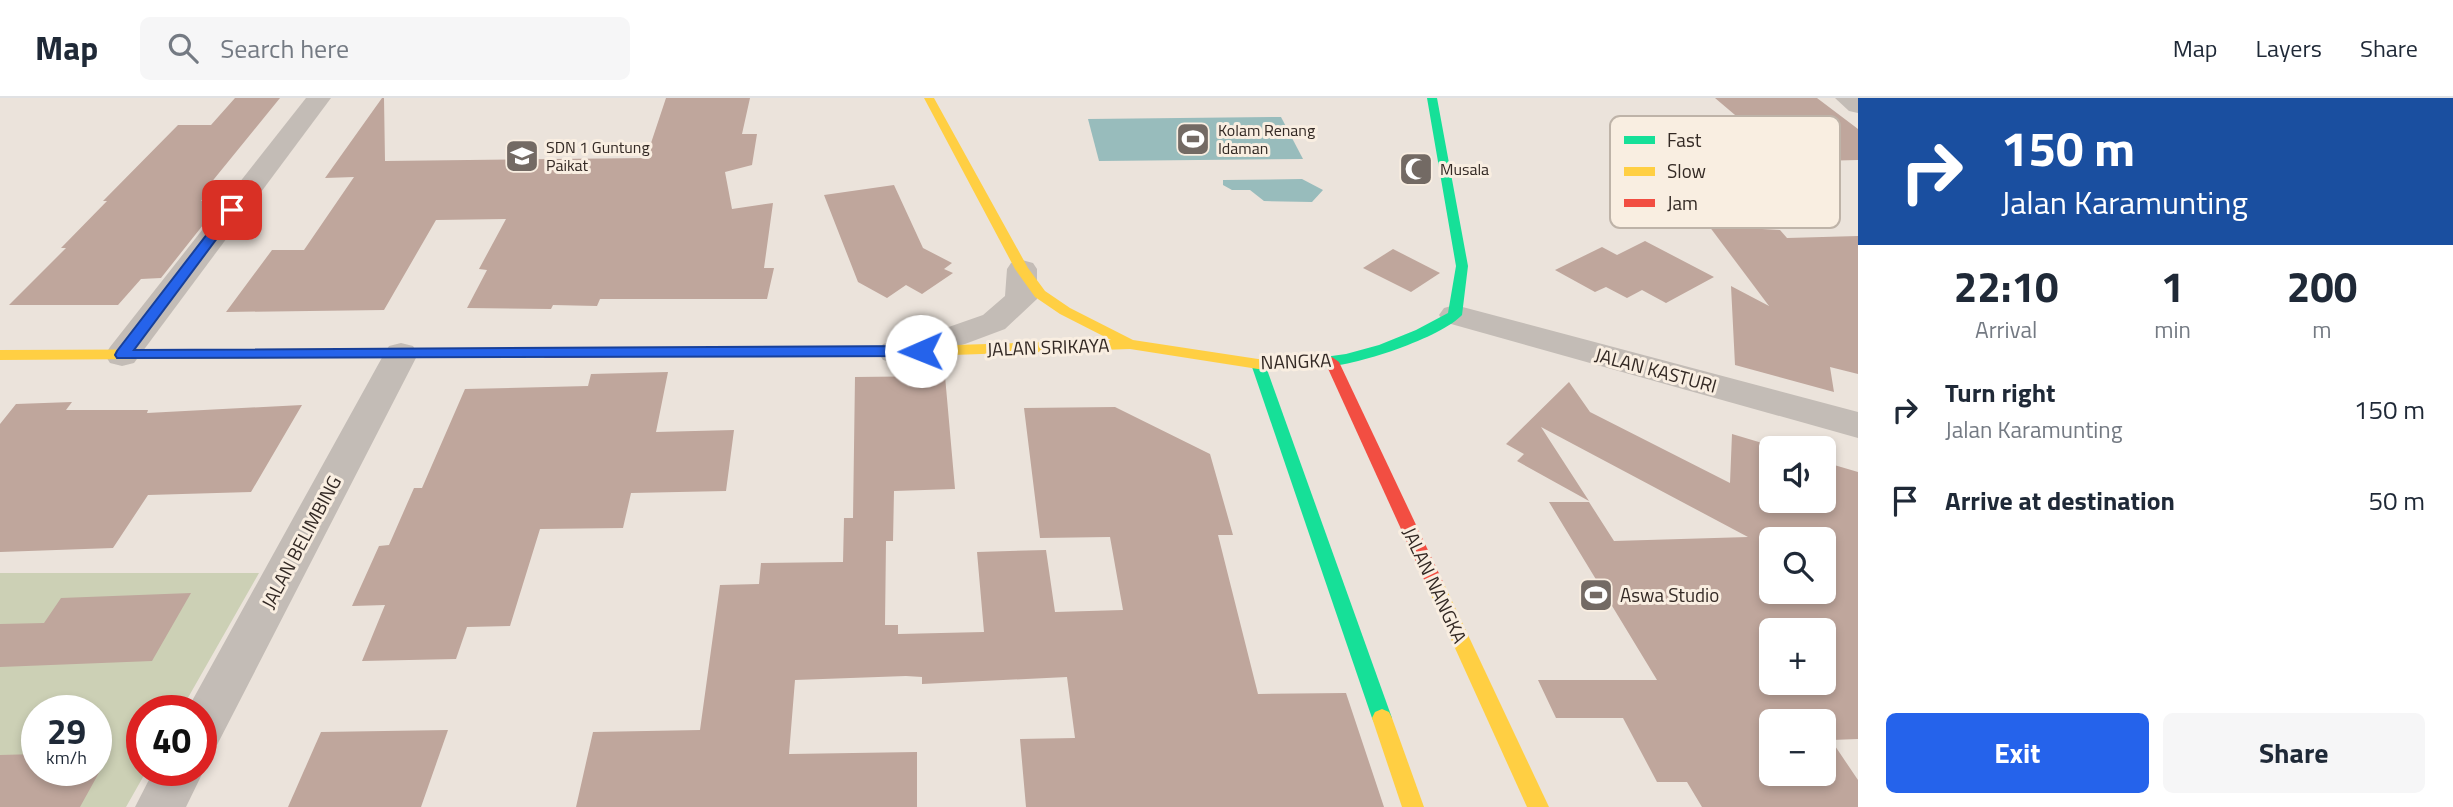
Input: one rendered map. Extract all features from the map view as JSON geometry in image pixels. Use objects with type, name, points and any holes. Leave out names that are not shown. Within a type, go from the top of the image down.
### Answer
[{"type":"street","points":[[122,355],[319,98]]},
{"type":"street","points":[[929,98],[1022,269],[1040,294],[1065,311],[1130,344]]},
{"type":"street","points":[[1432,98],[1462,266],[1455,314]]},
{"type":"street","points":[[1847,98],[1858,106]]},
{"type":"street","points":[[894,352],[953,337],[994,322],[1021,299],[1022,269]]},
{"type":"street","name":"NANGKA","points":[[1130,344],[1258,364],[1332,362],[1424,335],[1455,314]]},
{"type":"street","name":"JALAN KASTURI","points":[[1455,314],[1858,425]]},
{"type":"street","name":"JALAN SRIKAYA","points":[[0,355],[894,352],[1130,344]]},
{"type":"street","name":"JALAN BELIMBING","points":[[217,700],[401,354]]},
{"type":"street","name":"JALAN NANGKA","points":[[1332,362],[1538,807]]},
{"type":"street","points":[[1258,364],[1413,807]]},
{"type":"street","points":[[160,807],[171,786]]},
{"type":"green space","points":[[0,573],[259,573],[190,695],[126,695],[126,786],[138,786],[126,807],[0,807]]},
{"type":"water","name":"Kolam Renang Idaman","points":[[1281,117],[1303,159],[1099,161],[1088,119]]},
{"type":"water","points":[[1302,179],[1323,190],[1312,202],[1264,201],[1250,190],[1232,190],[1223,185],[1223,180]]},
{"type":"building","points":[[235,98],[280,98],[210,184],[215,184],[201,201],[222,201],[161,278],[141,279],[118,305],[9,305],[66,248],[61,248],[107,201],[103,201],[178,125],[211,125]]},
{"type":"building","points":[[382,98],[385,161],[646,158],[666,98],[750,98],[742,134],[757,134],[752,165],[725,172],[732,209],[773,203],[764,268],[774,268],[767,299],[600,299],[597,306],[553,305],[551,309],[467,308],[487,270],[479,269],[506,219],[436,220],[384,310],[226,312],[272,250],[304,250],[354,177],[325,178]]},
{"type":"building","points":[[1715,98],[1817,98],[1858,129],[1858,160],[1840,160],[1840,116],[1736,116]]},
{"type":"building","points":[[894,185],[923,248],[952,263],[944,269],[953,273],[922,294],[906,285],[887,298],[858,282],[824,195]]},
{"type":"building","points":[[1710,228],[1780,230],[1787,238],[1858,236],[1858,374],[1830,367],[1834,392],[1735,365],[1731,286],[1769,306]]},
{"type":"building","points":[[1645,241],[1714,277],[1666,303],[1642,290],[1627,298],[1606,287],[1595,292],[1555,270],[1602,247],[1617,255]]},
{"type":"building","points":[[1393,249],[1440,273],[1411,292],[1363,268]]},
{"type":"building","points":[[668,372],[656,432],[734,430],[726,491],[631,493],[623,528],[540,529],[510,626],[467,627],[456,659],[362,661],[385,605],[352,606],[379,546],[389,545],[414,488],[422,488],[465,389],[588,386],[591,374]]},
{"type":"building","points":[[945,376],[955,489],[894,491],[893,541],[886,541],[885,625],[898,625],[898,634],[984,632],[977,552],[1046,550],[1055,612],[1123,610],[1110,537],[1040,538],[1024,408],[1115,407],[1210,454],[1233,535],[1218,535],[1258,694],[1346,693],[1384,807],[1026,807],[1020,739],[1075,738],[1067,677],[922,684],[922,677],[906,676],[795,680],[789,754],[917,752],[917,807],[576,807],[593,732],[700,730],[720,585],[759,584],[761,563],[843,562],[844,518],[853,518],[855,377]]},
{"type":"building","points":[[1569,382],[1590,412],[1730,483],[1732,434],[1759,442],[1759,513],[1836,513],[1836,466],[1858,472],[1858,739],[1836,740],[1836,709],[1759,709],[1759,786],[1836,786],[1836,747],[1858,780],[1858,807],[1702,807],[1687,782],[1657,782],[1623,718],[1556,718],[1538,680],[1657,680],[1549,502],[1589,502],[1614,541],[1748,537],[1541,427],[1589,501],[1517,461],[1524,454],[1506,444]]},
{"type":"building","points":[[72,402],[66,410],[148,410],[147,413],[302,405],[251,492],[148,495],[113,548],[0,552],[0,424],[16,404]]},
{"type":"building","points":[[191,593],[152,661],[0,667],[0,624],[44,623],[61,598]]},
{"type":"building","points":[[448,730],[421,807],[288,807],[321,732]]},
{"type":"building","points":[[21,754],[21,786],[92,786],[80,807],[0,807],[0,755]]},
{"type":"traffic: fast","points":[[1308,363],[1346,358],[1385,348],[1421,334],[1455,315],[1462,266],[1432,98]]},
{"type":"traffic: fast","points":[[1258,364],[1382,718]]},
{"type":"traffic: slow","points":[[929,98],[1022,269],[1040,294],[1065,311],[1128,343]]},
{"type":"traffic: slow","points":[[775,352],[894,352],[1130,344],[1258,364],[1308,363]]},
{"type":"traffic: slow","points":[[0,355],[545,353]]},
{"type":"traffic: slow","points":[[1435,584],[1538,807]]},
{"type":"traffic: slow","points":[[1382,718],[1413,807]]},
{"type":"traffic: jam","points":[[545,353],[775,352]]},
{"type":"traffic: jam","points":[[1332,362],[1435,584]]},
{"type":"place","name":"Kolam Renang Idaman","points":[[1193,139]]},
{"type":"place","name":"SDN 1 Guntung Paikat","points":[[522,156]]},
{"type":"place","name":"Musala","points":[[1416,169]]},
{"type":"place","name":"Aswa Studio","points":[[1596,595]]},
{"type":"route","points":[[232,210],[122,355],[921,351]]}]
